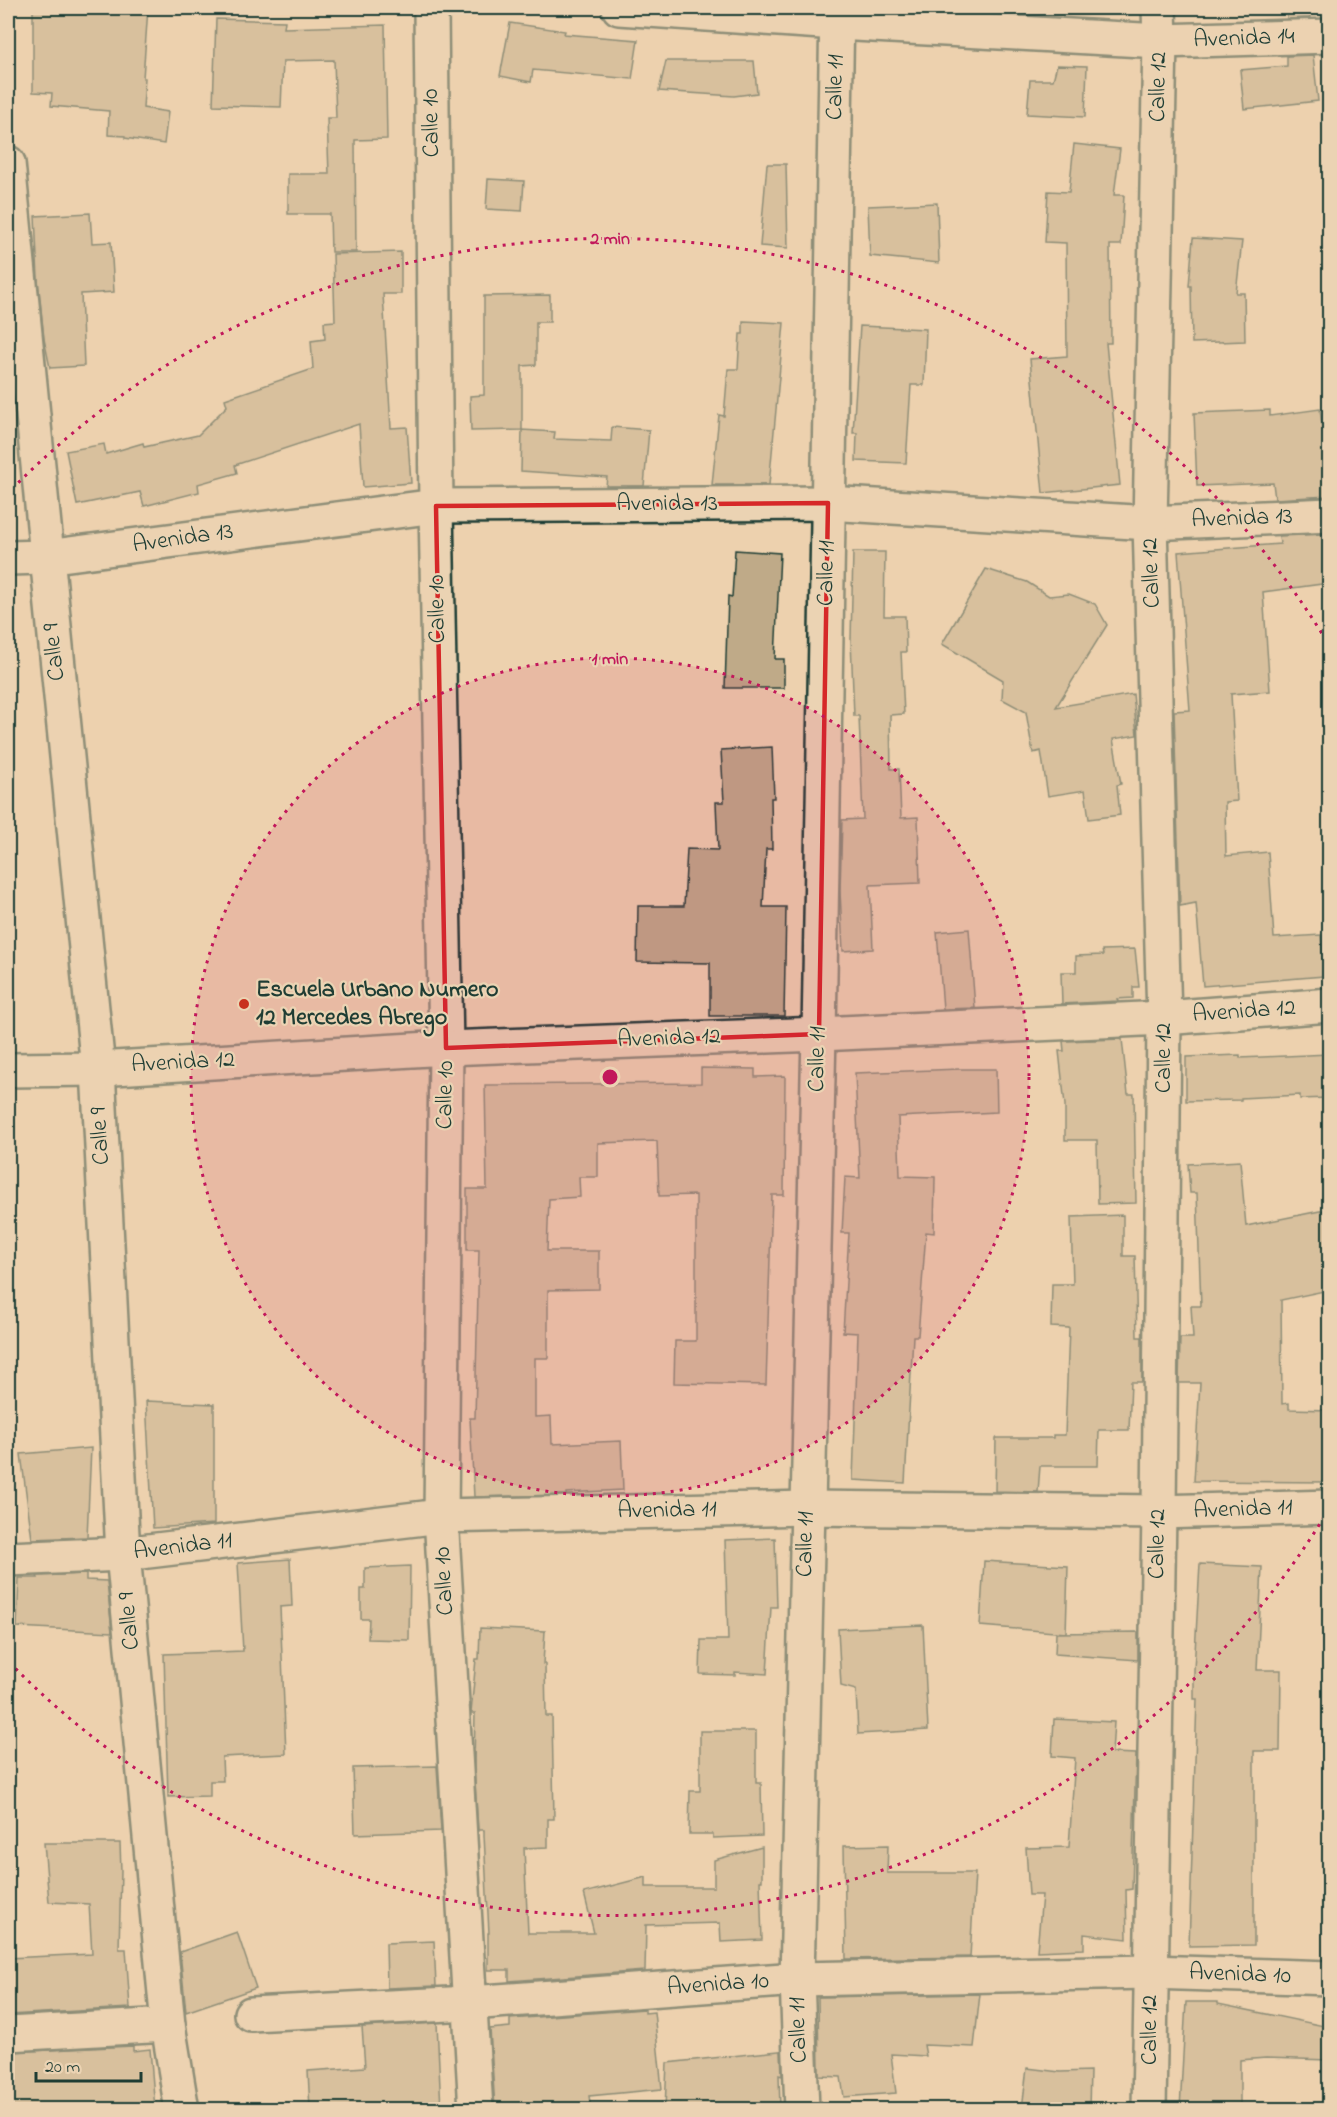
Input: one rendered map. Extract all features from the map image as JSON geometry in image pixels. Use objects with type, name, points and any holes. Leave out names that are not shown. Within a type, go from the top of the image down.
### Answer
[{"type":"street","name":"Calle 10","points":[[431,8],[436,506],[446,1048],[441,1516],[476,2109]]},
{"type":"street","name":"Avenida 14","points":[[619,8],[837,15],[1160,41],[1329,36]]},
{"type":"street","name":"Calle 12","points":[[1149,2109],[1164,1018],[1150,523],[1159,8]]},
{"type":"street","name":"Calle 11","points":[[802,2109],[797,1979],[819,1034],[837,15]]},
{"type":"street","name":"Calle 9","points":[[8,163],[98,1069],[123,1554],[168,2025],[182,2109]]},
{"type":"street","name":"Avenida 13","points":[[8,558],[46,557],[436,506],[828,503],[1150,523],[1329,515]]},
{"type":"street","name":"Avenida 12","points":[[8,1070],[98,1069],[446,1048],[1164,1018],[1329,1005]]},
{"type":"street","name":"Avenida 11","points":[[8,1559],[123,1554],[441,1516],[807,1508],[1159,1512],[1329,1507]]},
{"type":"street","name":"Avenida 10","points":[[251,2014],[470,2002],[797,1979],[1150,1972],[1329,1978]]},
{"type":"street","points":[[8,2034],[168,2025]]},
{"type":"highlighted area","points":[[828,503],[819,1034],[446,1048],[436,506]]},
{"type":"building","points":[[33,8],[148,8],[143,108],[168,112],[164,144],[108,135],[109,111],[51,106],[52,93],[33,92]]},
{"type":"building","points":[[1287,8],[1309,8],[1310,18],[1287,19]]},
{"type":"building","points":[[216,19],[285,21],[284,28],[385,25],[387,139],[355,140],[356,252],[331,252],[330,214],[288,214],[288,174],[329,174],[327,118],[336,118],[334,60],[283,61],[281,107],[213,105]]},
{"type":"building","points":[[510,23],[565,31],[564,34],[638,40],[632,79],[533,70],[531,82],[500,76]]},
{"type":"building","points":[[1313,55],[1318,101],[1244,109],[1240,70],[1287,66],[1287,56]]},
{"type":"building","points":[[666,61],[754,61],[757,93],[734,96],[659,91]]},
{"type":"building","points":[[1057,65],[1087,66],[1085,117],[1027,114],[1030,80],[1053,80]]},
{"type":"building","points":[[1074,144],[1120,149],[1114,195],[1124,195],[1121,245],[1110,245],[1111,343],[1106,343],[1120,485],[1043,493],[1030,359],[1067,356],[1066,243],[1045,242],[1048,191],[1069,192]]},
{"type":"building","points":[[767,164],[786,164],[788,248],[760,246]]},
{"type":"building","points":[[488,179],[524,181],[522,211],[486,209]]},
{"type":"building","points":[[937,203],[939,263],[870,256],[868,206]]},
{"type":"building","points":[[90,213],[92,243],[111,242],[114,292],[81,294],[84,366],[50,368],[44,339],[38,279],[35,216]]},
{"type":"building","points":[[1193,238],[1242,241],[1236,293],[1244,293],[1245,341],[1192,343],[1191,286],[1189,286]]},
{"type":"building","points":[[401,252],[401,294],[383,294],[391,428],[407,427],[411,483],[363,487],[359,424],[235,465],[237,473],[198,484],[199,492],[144,506],[140,492],[77,505],[66,451],[104,444],[106,454],[143,443],[144,447],[198,435],[227,406],[225,399],[313,369],[311,341],[325,339],[324,322],[335,321],[333,254]]},
{"type":"building","points":[[550,295],[550,322],[536,322],[536,365],[522,366],[522,430],[471,431],[470,396],[484,395],[484,296]]},
{"type":"building","points":[[743,321],[784,323],[769,485],[712,485],[719,415],[724,416],[728,369],[738,369]]},
{"type":"building","points":[[860,326],[926,329],[924,385],[911,385],[906,463],[856,461],[857,433],[853,433]]},
{"type":"building","points":[[1320,409],[1329,496],[1275,499],[1273,483],[1197,486],[1194,413],[1270,410],[1270,416]]},
{"type":"building","points":[[612,427],[649,430],[644,486],[606,486],[607,477],[521,471],[522,430],[555,432],[554,439],[611,441]]},
{"type":"building","points":[[1329,534],[1329,583],[1263,592],[1270,691],[1231,694],[1237,801],[1225,802],[1226,856],[1268,852],[1274,938],[1321,935],[1324,976],[1203,986],[1196,903],[1180,906],[1174,711],[1190,710],[1178,552],[1280,544],[1279,536]]},
{"type":"building","points":[[735,550],[780,553],[775,659],[784,659],[784,688],[725,688],[728,596],[732,597]]},
{"type":"building","points":[[853,552],[885,552],[884,616],[905,616],[906,652],[901,652],[904,714],[890,715],[891,769],[899,769],[901,818],[918,817],[920,883],[870,885],[873,949],[843,951],[840,891],[842,820],[863,819],[859,716],[854,716],[851,640]]},
{"type":"building","points":[[986,569],[1027,582],[1049,596],[1069,594],[1095,604],[1107,625],[1056,707],[1133,694],[1137,735],[1113,739],[1121,784],[1117,785],[1120,815],[1089,819],[1085,790],[1048,796],[1041,751],[1033,753],[1026,712],[1002,699],[1003,680],[942,644]]},
{"type":"building","points":[[772,747],[774,798],[771,798],[772,849],[766,849],[763,907],[786,907],[784,1016],[710,1016],[710,963],[637,962],[638,906],[684,906],[687,849],[718,850],[716,802],[724,802],[721,750]]},
{"type":"building","points":[[969,929],[975,1008],[943,1009],[937,932]]},
{"type":"building","points":[[1135,949],[1139,987],[1133,987],[1133,998],[1062,1004],[1061,972],[1076,972],[1076,956],[1103,955],[1102,950]]},
{"type":"building","points":[[1122,1039],[1128,1094],[1134,1094],[1136,1203],[1098,1204],[1097,1140],[1065,1140],[1065,1105],[1059,1051],[1064,1051],[1063,1041]]},
{"type":"building","points":[[1329,1054],[1329,1098],[1300,1099],[1300,1095],[1241,1098],[1241,1100],[1186,1101],[1186,1057],[1240,1055],[1240,1058]]},
{"type":"building","points":[[701,1068],[755,1069],[755,1077],[785,1076],[784,1195],[772,1195],[766,1385],[674,1383],[675,1341],[696,1341],[696,1195],[659,1196],[657,1141],[598,1143],[598,1177],[579,1177],[580,1197],[549,1199],[547,1251],[599,1251],[599,1289],[548,1290],[548,1358],[535,1358],[535,1417],[551,1416],[552,1444],[621,1441],[623,1490],[566,1493],[566,1495],[474,1497],[470,1418],[475,1418],[479,1250],[467,1250],[467,1189],[487,1189],[485,1085],[701,1083]]},
{"type":"building","points":[[996,1069],[997,1112],[898,1117],[900,1176],[935,1177],[934,1233],[926,1232],[918,1336],[913,1336],[905,1483],[853,1480],[858,1333],[843,1332],[849,1233],[842,1233],[845,1177],[860,1178],[855,1073]]},
{"type":"building","points":[[1240,1161],[1246,1226],[1325,1210],[1329,1236],[1329,1290],[1281,1300],[1282,1404],[1289,1403],[1289,1409],[1329,1410],[1329,1482],[1194,1481],[1200,1383],[1179,1383],[1180,1338],[1193,1338],[1191,1306],[1201,1306],[1197,1193],[1190,1193],[1188,1164]]},
{"type":"building","points":[[1123,1215],[1123,1256],[1135,1256],[1137,1337],[1142,1337],[1142,1382],[1131,1382],[1129,1430],[1099,1430],[1098,1466],[1040,1466],[1038,1492],[995,1491],[996,1438],[1053,1438],[1053,1435],[1065,1435],[1069,1328],[1051,1327],[1052,1284],[1073,1284],[1071,1217]]},
{"type":"building","points":[[146,1401],[214,1404],[214,1524],[153,1528]]},
{"type":"building","points":[[91,1448],[87,1537],[32,1539],[21,1454]]},
{"type":"building","points":[[775,1538],[777,1607],[771,1607],[767,1674],[735,1672],[735,1675],[700,1674],[701,1640],[728,1640],[725,1540]]},
{"type":"building","points":[[290,1559],[292,1606],[280,1607],[286,1754],[222,1757],[223,1781],[210,1781],[210,1796],[168,1797],[164,1654],[243,1651],[238,1563]]},
{"type":"building","points":[[984,1561],[1068,1566],[1066,1633],[980,1626]]},
{"type":"building","points":[[1200,1564],[1262,1567],[1257,1670],[1281,1670],[1280,1751],[1254,1751],[1254,1945],[1189,1946],[1197,1699],[1194,1699],[1194,1670]]},
{"type":"building","points":[[410,1566],[409,1640],[368,1639],[369,1619],[361,1619],[361,1589],[365,1589],[365,1568]]},
{"type":"building","points":[[86,1574],[86,1580],[107,1581],[112,1632],[17,1627],[19,1578]]},
{"type":"building","points":[[923,1625],[928,1730],[858,1734],[856,1690],[841,1686],[838,1629]]},
{"type":"building","points":[[480,1628],[545,1631],[543,1664],[545,1664],[546,1716],[552,1716],[554,1819],[548,1819],[548,1847],[524,1848],[528,1933],[594,1933],[584,1893],[646,1877],[646,1887],[714,1887],[714,1860],[762,1847],[762,1881],[760,1881],[762,1940],[721,1942],[720,1923],[646,1925],[645,1971],[509,1981],[509,1970],[488,1970],[489,1933],[484,1830],[478,1830],[474,1765],[475,1713],[471,1713],[476,1659],[479,1659]]},
{"type":"building","points":[[1138,1632],[1138,1660],[1055,1654],[1056,1633]]},
{"type":"building","points":[[1054,1719],[1114,1722],[1112,1753],[1136,1754],[1132,1889],[1126,1890],[1127,1939],[1084,1934],[1084,1949],[1037,1951],[1042,1895],[1029,1895],[1026,1848],[1069,1847],[1075,1758],[1052,1756]]},
{"type":"building","points":[[700,1731],[756,1731],[756,1783],[761,1783],[762,1836],[713,1838],[713,1834],[689,1834],[690,1791],[700,1791]]},
{"type":"building","points":[[437,1766],[441,1831],[355,1834],[353,1768]]},
{"type":"building","points":[[44,1843],[120,1843],[119,1949],[126,1949],[130,2008],[8,2015],[8,1958],[92,1954],[89,1904],[49,1902]]},
{"type":"building","points":[[888,1845],[887,1873],[975,1873],[970,1957],[846,1959],[844,1846]]},
{"type":"building","points":[[237,1932],[256,1988],[186,2012],[180,1952]]},
{"type":"building","points":[[434,1941],[436,1986],[387,1988],[386,1943]]},
{"type":"building","points":[[980,1994],[974,2047],[924,2045],[926,2056],[891,2054],[896,2093],[844,2097],[841,2077],[819,2076],[818,1997]]},
{"type":"building","points":[[1186,2002],[1218,2002],[1218,2004],[1329,2027],[1329,2060],[1266,2058],[1240,2060],[1240,2109],[1180,2109]]},
{"type":"building","points":[[645,2009],[645,2013],[654,2012],[662,2089],[589,2096],[591,2109],[495,2109],[490,2029],[510,2027],[510,2019]]},
{"type":"building","points":[[437,2023],[441,2109],[310,2109],[308,2071],[365,2067],[362,2027]]},
{"type":"building","points":[[133,2046],[133,2051],[150,2049],[155,2109],[8,2109],[8,2052]]},
{"type":"building","points":[[781,2051],[780,2109],[665,2109],[667,2063]]},
{"type":"building","points":[[1027,2068],[1060,2072],[1090,2071],[1089,2109],[1022,2109]]},
{"type":"place","name":"Escuela Urbano Numero 12 Mercedes Abrego","points":[[244,1004]]}]
